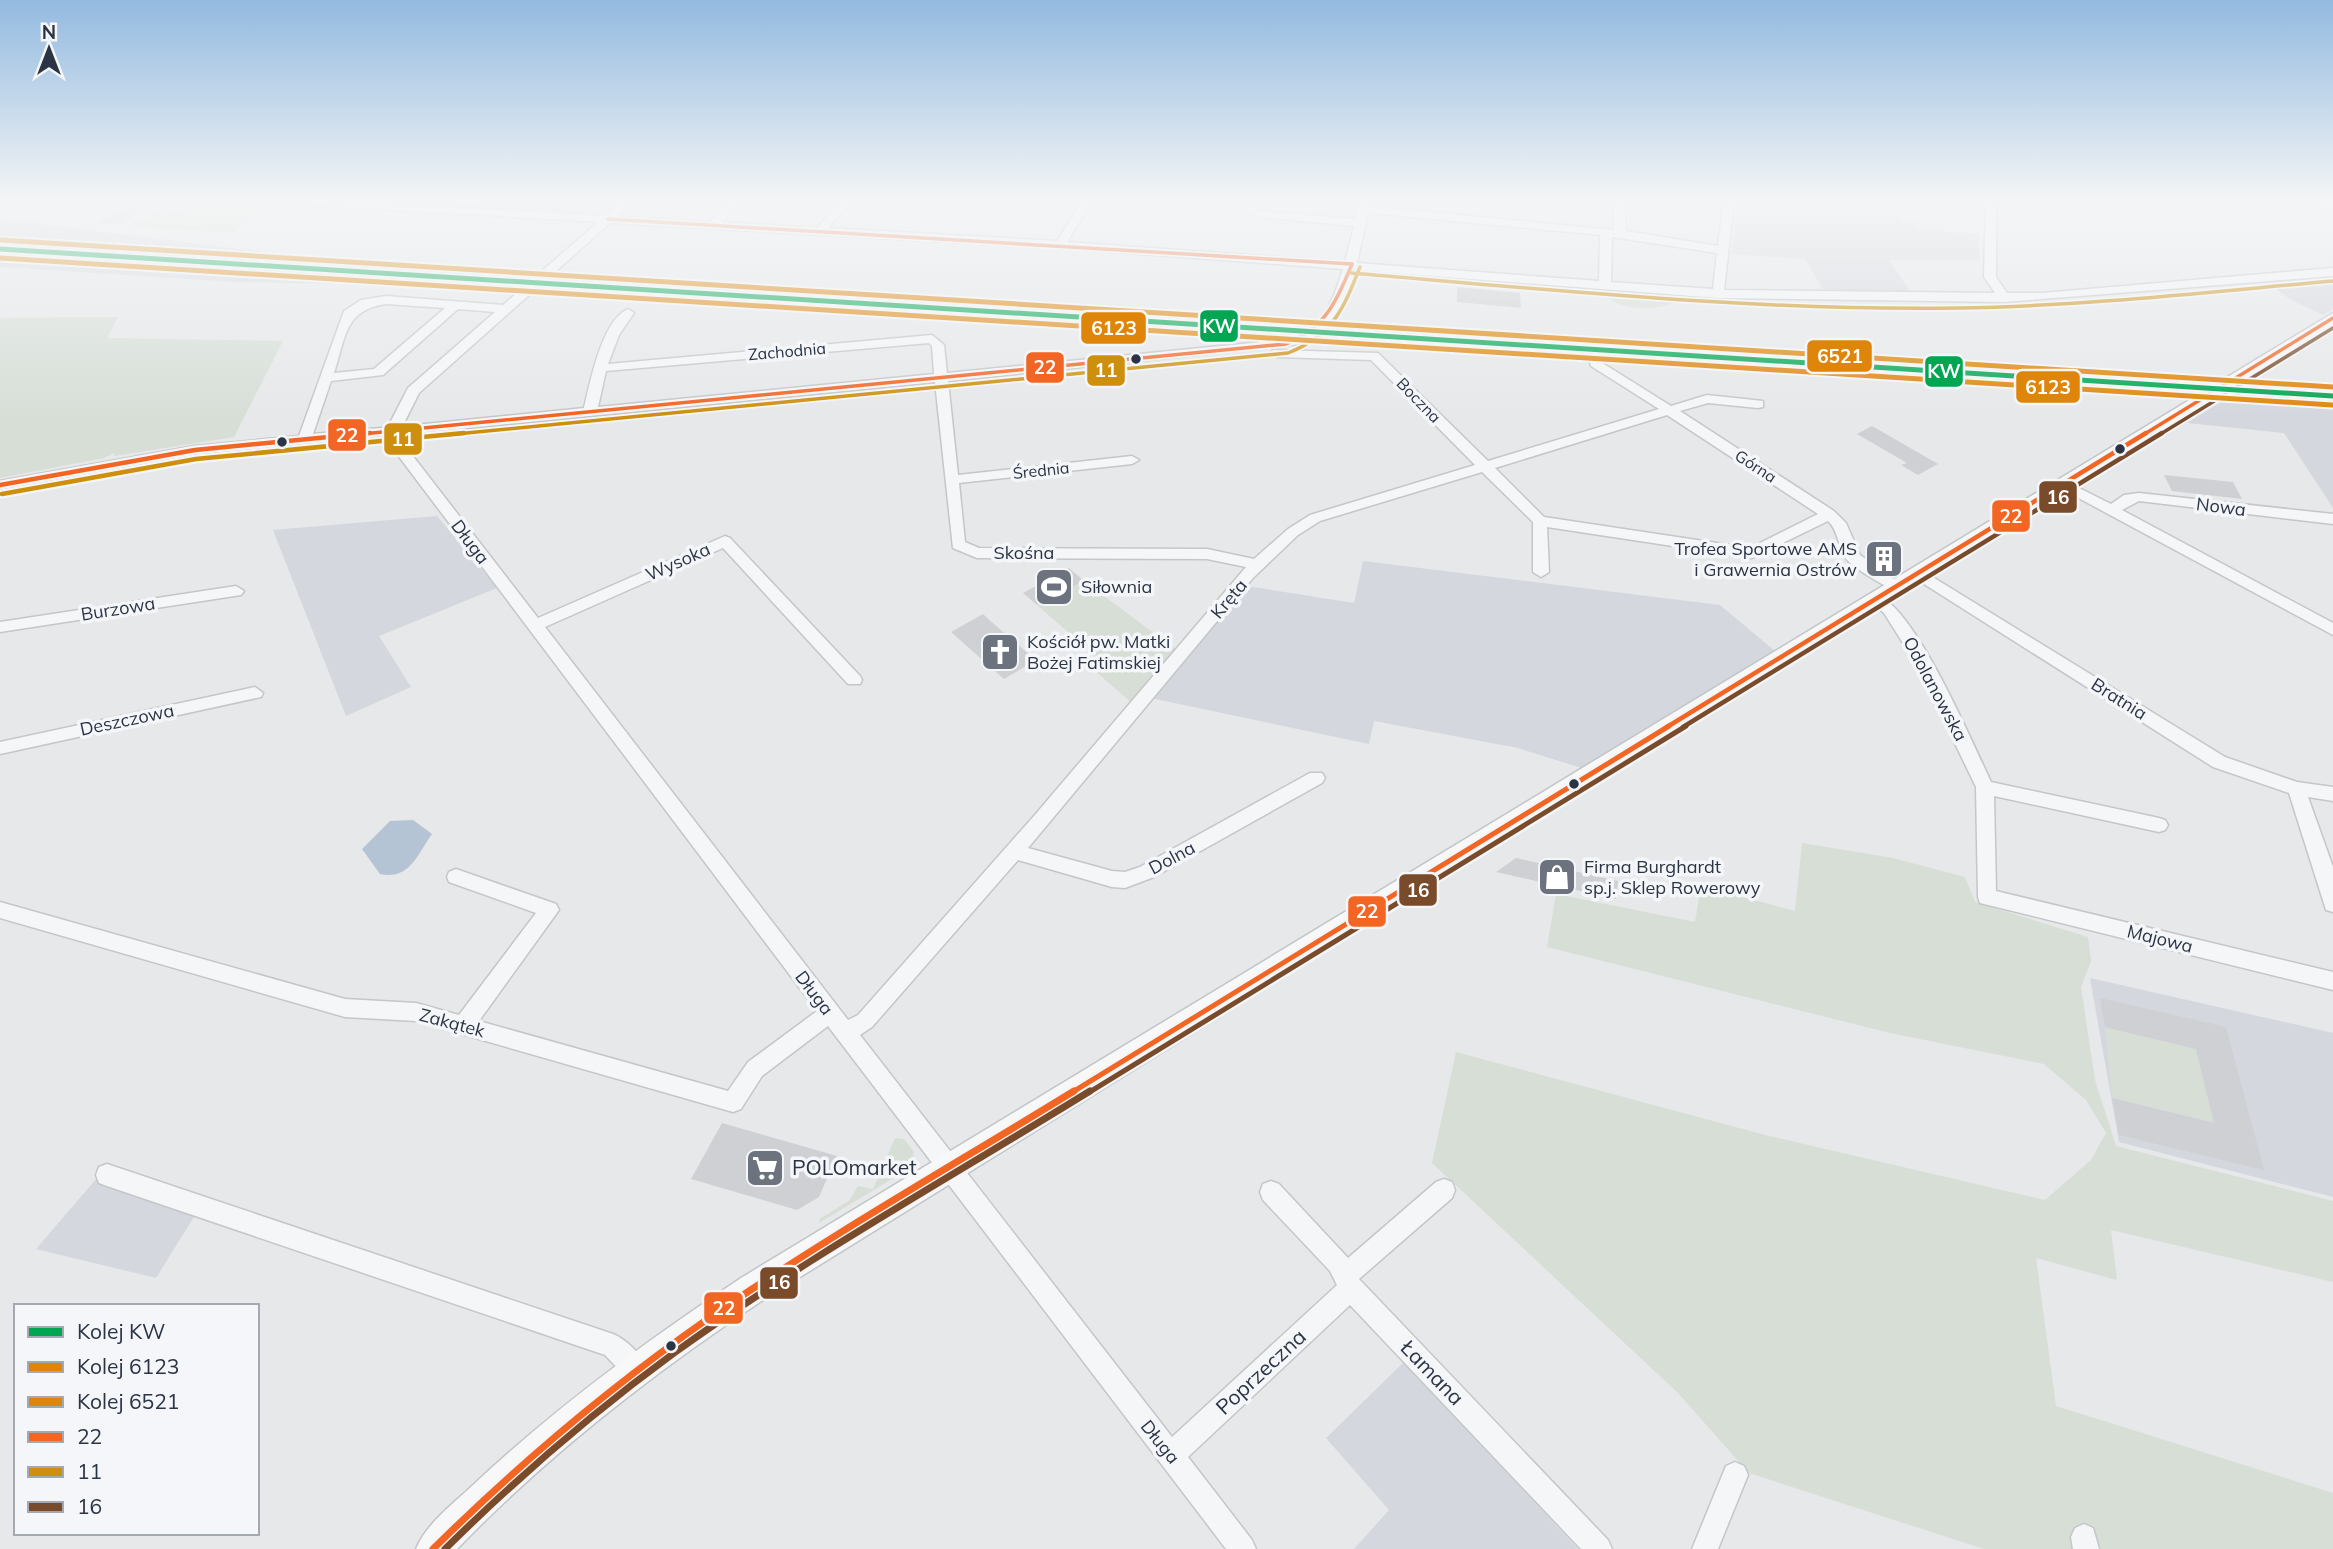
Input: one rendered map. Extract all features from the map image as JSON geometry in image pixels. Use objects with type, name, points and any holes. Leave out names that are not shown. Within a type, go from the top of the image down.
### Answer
[{"type":"main road","points":[[433,1549],[504,1478],[635,1368],[752,1289],[2333,318]]},
{"type":"street","points":[[397,430],[402,408],[413,390],[547,272]]},
{"type":"street","points":[[0,485],[175,453],[1268,347],[1300,340],[1321,329],[1348,272]]},
{"type":"street","points":[[1447,272],[1718,295],[2004,298],[2330,272]]},
{"type":"street","points":[[1605,272],[1605,286]]},
{"type":"street","points":[[1718,295],[1721,272]]},
{"type":"street","points":[[1990,272],[1990,277],[2004,298]]},
{"type":"street","points":[[348,298],[505,309]]},
{"type":"street","points":[[305,439],[348,314],[356,307],[375,301]]},
{"type":"street","points":[[325,378],[377,372],[457,304]]},
{"type":"street","points":[[590,412],[613,330],[628,313]]},
{"type":"street","name":"Zachodnia","points":[[601,368],[924,338],[936,341],[942,378]]},
{"type":"street","name":"Boczna","points":[[1268,347],[1281,354],[1374,356],[1540,521]]},
{"type":"street","name":"Górna","points":[[1596,363],[1829,513],[1839,523],[1854,558],[1886,593]]},
{"type":"street","name":"Skośna","points":[[942,378],[958,545],[965,550],[978,553],[1207,554],[1258,565]]},
{"type":"street","name":"Kręta","points":[[845,1033],[865,1021],[1015,852],[1258,565],[1298,527],[1315,518],[1707,399],[1758,404]]},
{"type":"street","name":"Długa","points":[[397,430],[407,459],[1243,1549]]},
{"type":"street","name":"Średnia","points":[[951,480],[1132,460]]},
{"type":"street","points":[[2063,484],[2333,629]]},
{"type":"street","name":"Nowa","points":[[2112,510],[2129,498],[2139,497],[2333,519]]},
{"type":"street","points":[[1541,572],[1540,521],[1752,553],[1829,513]]},
{"type":"street","name":"Wysoka","points":[[534,626],[725,541],[855,680]]},
{"type":"street","name":"Bratnia","points":[[1918,573],[2219,762],[2296,789],[2333,794]]},
{"type":"street","name":"Burzowa","points":[[0,627],[236,591]]},
{"type":"street","name":"Odolanowska","points":[[1886,593],[1890,609],[1926,666],[1985,787],[1987,897]]},
{"type":"street","name":"Deszczowa","points":[[0,748],[255,693]]},
{"type":"street","name":"Dolna","points":[[1015,852],[1125,880],[1147,872],[1316,778]]},
{"type":"street","points":[[1985,787],[2159,825]]},
{"type":"street","points":[[2296,789],[2326,873],[2333,904]]},
{"type":"street","points":[[456,877],[549,910],[464,1025]]},
{"type":"street","name":"Majowa","points":[[1987,897],[2333,981]]},
{"type":"street","name":"Zakątek","points":[[0,910],[345,1008],[416,1012],[733,1102],[755,1069],[830,1013]]},
{"type":"street","points":[[107,1175],[613,1346],[635,1368]]},
{"type":"street","name":"Poprzeczna","points":[[1171,1455],[1444,1190]]},
{"type":"street","name":"Łamana","points":[[1271,1192],[1338,1263],[1347,1282],[1599,1549]]},
{"type":"street","points":[[1705,1549],[1735,1475]]},
{"type":"shaded area","points":[[83,272],[458,272],[446,286],[236,282]]},
{"type":"shaded area","points":[[1813,272],[1897,272],[1910,291],[1824,291]]},
{"type":"shaded area","points":[[2333,280],[2333,309],[2323,315],[2291,300],[2271,285]]},
{"type":"shaded area","points":[[1612,292],[1684,297],[1668,305],[1638,308],[1611,300],[1608,294]]},
{"type":"shaded area","points":[[118,317],[107,338],[283,341],[234,437],[114,456],[114,453],[104,458],[0,478],[0,318]]},
{"type":"shaded area","points":[[2234,394],[2333,400],[2333,508],[2284,433],[2187,423]]},
{"type":"shaded area","points":[[437,516],[497,588],[379,636],[411,687],[346,716],[273,530]]},
{"type":"shaded area","points":[[1363,561],[1720,605],[1782,657],[1594,772],[1518,748],[1374,721],[1369,744],[1146,697],[1240,585],[1354,603]]},
{"type":"shaded area","points":[[1084,581],[1175,649],[1131,702],[1080,658],[1090,651],[1037,605]]},
{"type":"shaded area","points":[[1802,843],[1893,858],[1965,877],[1975,902],[2088,937],[2091,961],[2081,987],[2095,1080],[2116,1146],[2333,1201],[2333,1282],[2111,1230],[2117,1280],[2036,1258],[2056,1406],[2333,1493],[2333,1549],[1984,1549],[1749,1473],[1677,1392],[1432,1163],[1456,1052],[1765,1135],[2045,1200],[2091,1160],[2106,1133],[2086,1100],[2044,1064],[1890,1033],[1547,947],[1556,894],[1695,922],[1701,886],[1795,911]]},
{"type":"shaded area","points":[[2090,978],[2333,1033],[2333,1197],[2119,1142]]},
{"type":"shaded area","points":[[2105,1027],[2196,1049],[2214,1123],[2112,1098]]},
{"type":"shaded area","points":[[895,1138],[904,1139],[914,1152],[910,1168],[819,1223],[820,1219],[850,1200],[858,1186],[873,1189]]},
{"type":"shaded area","points":[[97,1178],[197,1212],[156,1278],[36,1249]]},
{"type":"shaded area","points":[[1404,1362],[1578,1549],[1354,1549],[1389,1510],[1326,1438]]},
{"type":"water","points":[[413,820],[432,834],[406,870],[390,875],[380,874],[362,849],[390,821]]},
{"type":"building","points":[[1457,287],[1520,293],[1521,308],[1457,302]]},
{"type":"building","points":[[1872,426],[1938,464],[1918,475],[1901,465],[1907,463],[1857,434]]},
{"type":"building","points":[[2164,475],[2233,482],[2242,499],[2172,491]]},
{"type":"building","name":"Trofea Sportowe AMS i Grawernia Ostrów","points":[[1882,543],[1901,555],[1882,567],[1873,561],[1868,551]]},
{"type":"building","name":"Siłownia","points":[[1069,568],[1084,581],[1037,605],[1023,593]]},
{"type":"building","name":"Kościół pw. Matki Bożej Fatimskiej","points":[[983,614],[1036,660],[1004,679],[951,632]]},
{"type":"building","name":"Firma Burghardt sp.j. Sklep Rowerowy","points":[[1516,858],[1618,881],[1616,899],[1496,872]]},
{"type":"building","points":[[2100,998],[2226,1027],[2264,1170],[2119,1135],[2112,1098],[2214,1123],[2196,1049],[2105,1027]]},
{"type":"building","name":"POLOmarket","points":[[722,1123],[837,1156],[819,1197],[797,1210],[691,1179]]},
{"type":"railway","points":[[487,272],[717,287]]},
{"type":"railway","points":[[380,277],[449,282]]},
{"type":"rail line","name":"6123","points":[[227,272],[2332,405]]},
{"type":"rail line","name":"KW","points":[[370,272],[2333,396]]},
{"type":"rail line","name":"6521","points":[[513,272],[2333,387]]},
{"type":"transit line","name":"22","points":[[0,485],[195,450],[1286,344],[1301,338],[1322,323],[1336,303],[1349,272]]},
{"type":"transit line","name":"11","points":[[2,494],[196,459],[1288,353],[1317,339],[1327,330],[1342,309],[1358,272]]},
{"type":"transit line","name":"11","points":[[1351,273],[1654,298],[1882,308],[2052,304],[2333,281]]},
{"type":"transit line","name":"22","points":[[433,1549],[507,1477],[585,1411],[667,1348],[752,1289],[2333,318]]},
{"type":"transit line","name":"16","points":[[445,1549],[518,1479],[594,1414],[757,1296],[2333,328]]},
{"type":"place","name":"Trofea Sportowe AMS i Grawernia Ostrów","points":[[1884,559]]},
{"type":"place","name":"Siłownia","points":[[1054,587]]},
{"type":"place","name":"Kościół pw. Matki Bożej Fatimskiej","points":[[1000,652]]},
{"type":"place","name":"Firma Burghardt sp.j. Sklep Rowerowy","points":[[1557,877]]},
{"type":"place","name":"POLOmarket","points":[[765,1168]]}]
